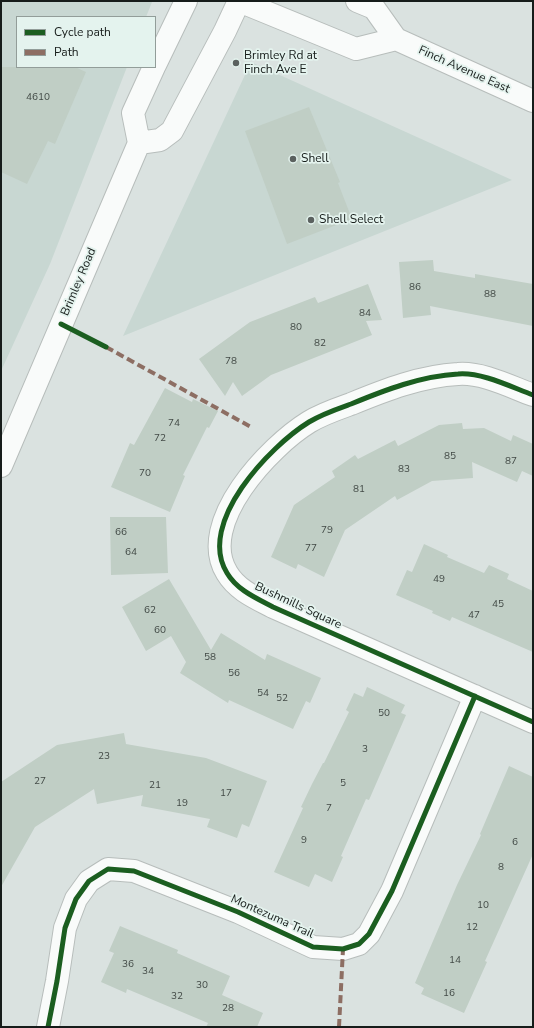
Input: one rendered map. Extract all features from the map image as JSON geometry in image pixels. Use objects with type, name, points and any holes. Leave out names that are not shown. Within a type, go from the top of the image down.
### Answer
[{"type":"street","points":[[156,64],[186,1]]},
{"type":"street","points":[[154,68],[133,113],[139,143],[160,140],[172,132],[222,38],[239,1],[356,49],[396,39],[374,8],[357,1]]},
{"type":"street","name":"Finch Avenue East","points":[[396,39],[533,101]]},
{"type":"street","name":"Brimley Road","points":[[1,466],[139,143]]},
{"type":"street","name":"Bushmills Square","points":[[533,395],[492,379],[459,374],[426,378],[381,391],[327,413],[310,422],[280,443],[252,471],[233,502],[219,537],[220,556],[226,573],[240,589],[272,607],[533,722]]},
{"type":"street","name":"Montezuma Trail","points":[[48,1027],[65,928],[76,899],[89,881],[108,869],[134,871],[238,912],[313,947],[343,949],[359,944],[369,934],[392,891],[475,696]]},
{"type":"shaded area","points":[[1,1],[152,2],[146,16],[16,16],[16,68],[127,68],[50,264],[1,371]]},
{"type":"shaded area","points":[[251,62],[512,180],[123,336]]},
{"type":"building","points":[[1,67],[77,68],[86,72],[55,144],[48,141],[27,184],[1,172]]},
{"type":"building","points":[[309,107],[340,182],[338,183],[352,219],[287,244],[245,131]]},
{"type":"building","points":[[433,260],[434,271],[475,278],[475,274],[533,284],[533,326],[430,306],[431,315],[403,318],[399,262]]},
{"type":"building","points":[[368,284],[382,320],[366,321],[372,335],[271,375],[242,396],[233,382],[225,396],[199,359],[250,322],[315,297],[318,303]]},
{"type":"building","points":[[165,388],[192,402],[193,399],[218,411],[209,428],[207,427],[183,475],[185,476],[170,512],[111,487],[130,443],[134,445]]},
{"type":"building","points":[[462,423],[463,429],[484,428],[511,441],[513,435],[533,444],[533,476],[522,471],[517,482],[472,462],[473,478],[432,481],[397,500],[395,496],[345,530],[324,577],[298,564],[296,569],[271,557],[294,505],[335,477],[332,471],[355,455],[358,459],[395,440],[398,446],[439,425]]},
{"type":"building","points":[[110,517],[166,517],[168,573],[111,575]]},
{"type":"building","points":[[424,544],[448,555],[447,557],[484,573],[489,565],[509,574],[507,579],[533,591],[533,652],[452,617],[450,621],[432,613],[433,611],[396,595],[407,570],[412,572]]},
{"type":"building","points":[[169,579],[211,650],[221,633],[265,660],[267,654],[321,678],[310,703],[306,701],[293,729],[229,700],[228,703],[180,673],[186,662],[171,636],[146,651],[122,607]]},
{"type":"building","points":[[367,687],[405,705],[401,713],[406,715],[369,800],[366,799],[341,856],[343,857],[332,882],[315,874],[309,887],[274,872],[303,808],[301,807],[349,712],[346,710],[354,693],[363,697]]},
{"type":"building","points":[[124,733],[126,744],[206,758],[267,781],[249,827],[242,824],[237,838],[207,827],[210,819],[141,806],[143,795],[97,804],[94,789],[35,827],[1,887],[1,782],[57,745]]},
{"type":"building","points":[[509,766],[533,777],[533,854],[485,961],[487,962],[464,1013],[421,994],[424,988],[415,983],[457,885],[481,835],[480,834]]},
{"type":"building","points":[[120,926],[178,950],[177,953],[230,976],[222,995],[263,1013],[257,1027],[206,1027],[208,1023],[127,989],[126,993],[101,982],[114,953],[109,951]]},
{"type":"marked path","points":[[106,347],[251,427]]},
{"type":"marked path","points":[[339,1027],[343,949]]},
{"type":"cycle path","points":[[61,324],[106,347]]},
{"type":"cycle path","points":[[533,395],[477,375],[444,375],[390,389],[335,410],[309,422],[293,433],[275,449],[258,467],[242,488],[229,510],[221,532],[220,553],[227,573],[231,579],[247,593],[273,607],[533,722]]},
{"type":"cycle path","points":[[48,1027],[65,928],[76,899],[89,881],[108,869],[134,871],[238,912],[313,947],[343,949],[359,944],[369,934],[392,891],[475,696]]},
{"type":"place","name":"Brimley Rd at Finch Ave E","points":[[236,63]]},
{"type":"place","name":"Shell","points":[[293,159]]},
{"type":"place","name":"Shell Select","points":[[311,220]]}]
